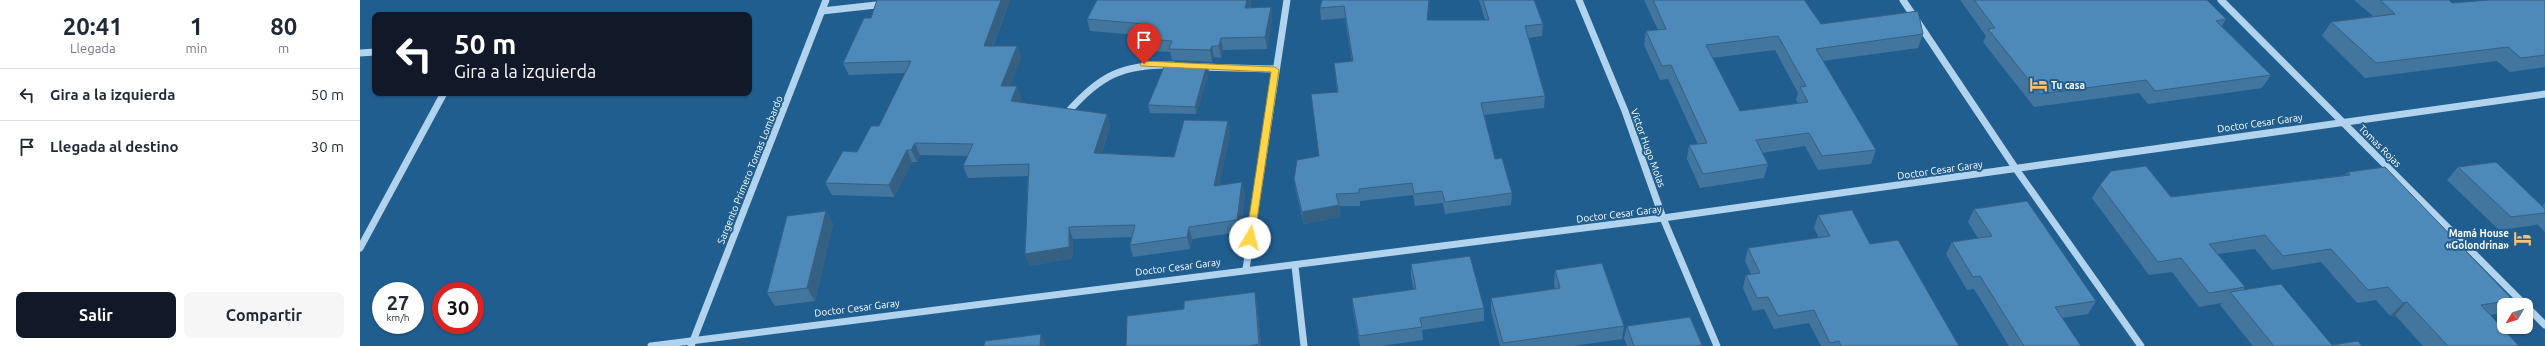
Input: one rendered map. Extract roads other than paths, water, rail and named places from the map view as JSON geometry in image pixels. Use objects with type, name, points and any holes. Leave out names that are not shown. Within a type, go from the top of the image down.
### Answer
[{"type":"street","name":"Sargento Primero Tomas Lombardo","points":[[692,343],[826,0]]},
{"type":"street","points":[[1246,269],[1275,70],[1287,0]]},
{"type":"street","name":"Victor Hugo Molas","points":[[1579,0],[1624,111],[1663,218],[1717,346]]},
{"type":"street","points":[[1903,0],[2016,170],[2141,346]]},
{"type":"street","name":"Tomas Rojas","points":[[2220,0],[2519,298]]},
{"type":"street","points":[[822,11],[894,3]]},
{"type":"street","points":[[360,54],[372,52]]},
{"type":"street","points":[[1067,112],[1083,93],[1095,83],[1125,68],[1144,64],[1183,66]]},
{"type":"street","points":[[1191,66],[1275,70]]},
{"type":"street","name":"Doctor Cesar Garay","points":[[651,346],[692,343],[1246,269],[1295,266],[1663,218],[2016,170],[2341,121],[2545,94]]},
{"type":"street","points":[[360,248],[442,96]]},
{"type":"street","points":[[1295,266],[1304,346]]},
{"type":"street","name":"Tomas Rojas","points":[[2533,312],[2545,325]]},
{"type":"place","name":"Tu casa","points":[[2038,85]]},
{"type":"place","name":"Mamá House «Golondrina»","points":[[2522,239]]}]
